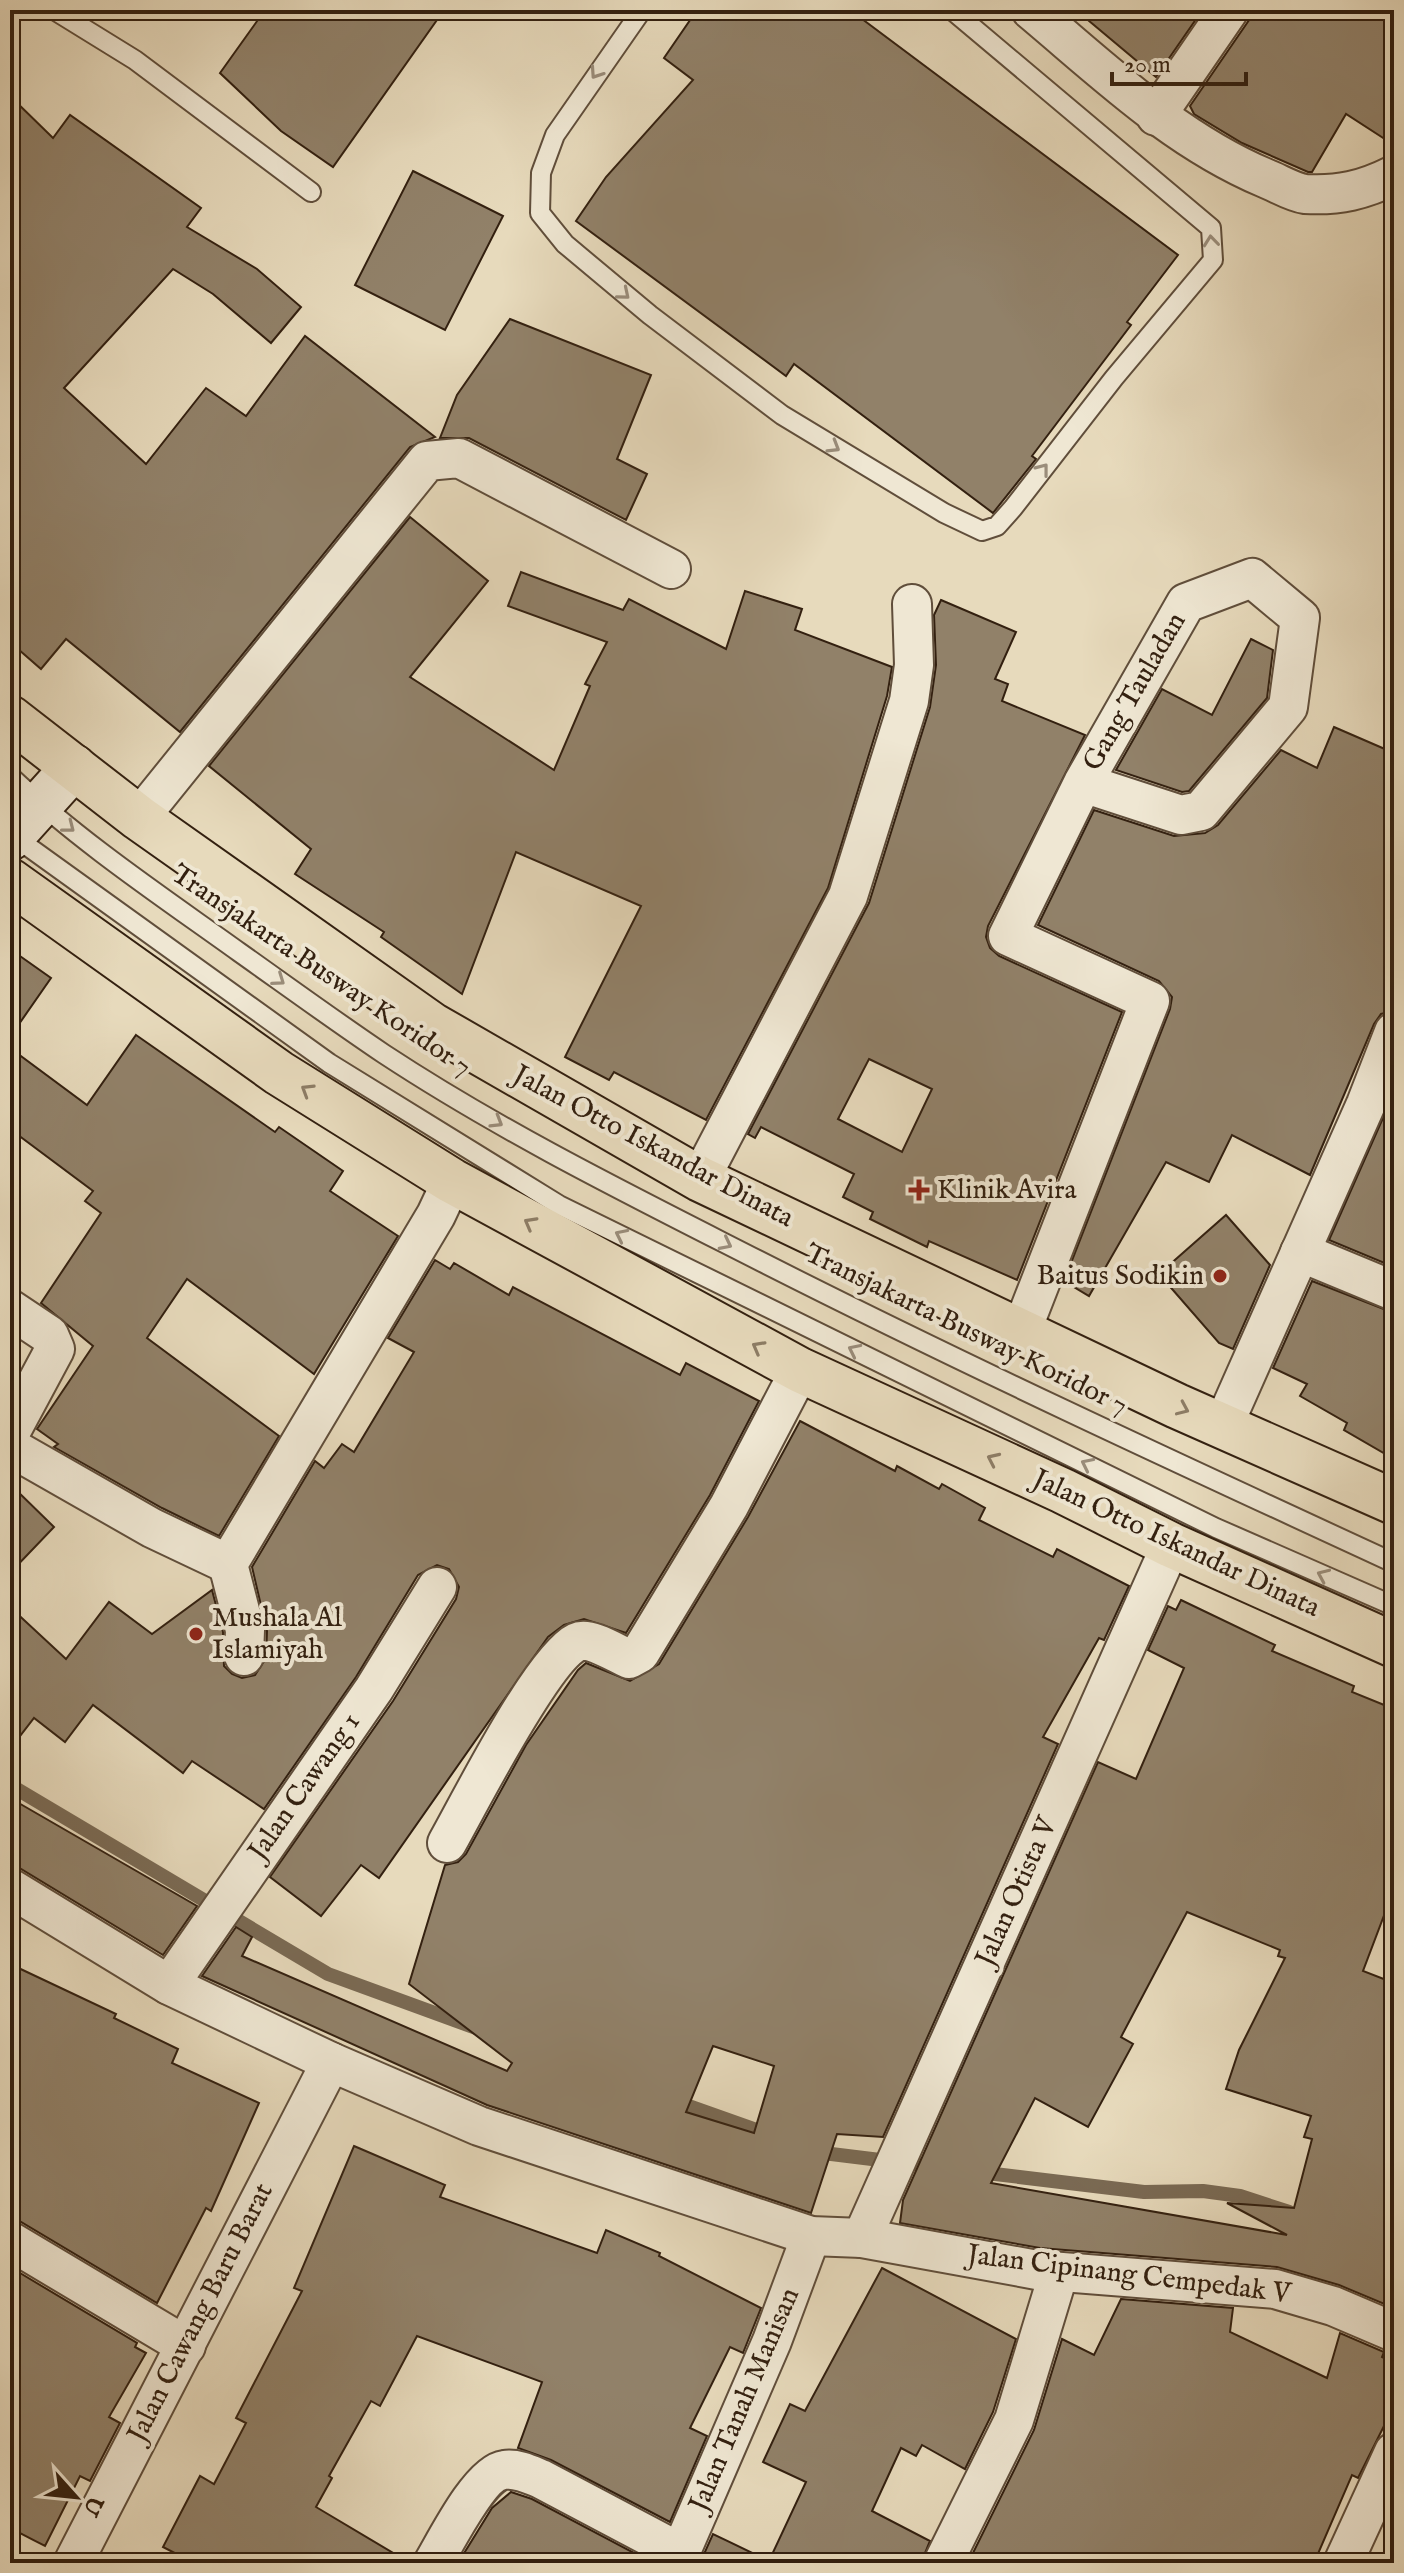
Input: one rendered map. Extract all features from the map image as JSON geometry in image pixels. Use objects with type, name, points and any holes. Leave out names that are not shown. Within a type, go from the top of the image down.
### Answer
[{"type":"main road","name":"Jalan Otto Iskandar Dinata","points":[[10,718],[139,818],[432,1025],[700,1179],[1021,1332],[1394,1502]]},
{"type":"main road","name":"Jalan Otto Iskandar Dinata","points":[[10,881],[279,1073],[452,1181],[800,1370],[1063,1491],[1171,1545],[1394,1645]]},
{"type":"street","points":[[1031,10],[1156,116],[1234,165],[1301,194],[1342,194],[1364,190],[1394,175]]},
{"type":"street","points":[[1156,116],[1229,10]]},
{"type":"street","points":[[139,818],[427,461],[459,458],[671,569]]},
{"type":"street","name":"Gang Tauladan","points":[[1021,1332],[1150,1001],[1008,936],[1083,783],[1186,603],[1252,578],[1300,618],[1288,707],[1201,811],[1181,815],[1083,783]]},
{"type":"street","points":[[700,1179],[848,896],[909,701],[914,665],[912,604]]},
{"type":"street","points":[[16,817],[74,767]]},
{"type":"street","points":[[1223,1426],[1394,1032]]},
{"type":"street","points":[[244,1656],[245,1630],[228,1564],[436,1215],[452,1181]]},
{"type":"street","points":[[1300,1252],[1394,1291]]},
{"type":"street","points":[[10,1309],[49,1335],[55,1349],[10,1433]]},
{"type":"street","points":[[447,1843],[538,1685],[569,1650],[578,1642],[586,1641],[629,1659],[640,1653],[729,1506],[800,1370]]},
{"type":"street","points":[[10,1447],[152,1528],[228,1564]]},
{"type":"street","name":"Jalan Otista V","points":[[862,2238],[1171,1545]]},
{"type":"street","name":"Jalan Cawang 1","points":[[169,1985],[374,1689],[437,1587]]},
{"type":"street","points":[[10,1888],[169,1985],[331,2062],[479,2126],[811,2236]]},
{"type":"street","name":"Jalan Cawang Baru Barat","points":[[73,2563],[331,2062]]},
{"type":"street","name":"Jalan Cipinang Cempedak V","points":[[811,2236],[862,2238],[1059,2272],[1275,2289],[1322,2302],[1394,2332]]},
{"type":"street","name":"Jalan Tanah Manisan","points":[[678,2558],[772,2341],[811,2236]]},
{"type":"street","points":[[10,2241],[186,2346]]},
{"type":"street","points":[[943,2563],[1014,2420],[1059,2272]]},
{"type":"street","points":[[1343,2563],[1394,2452]]},
{"type":"street","points":[[433,2563],[488,2476],[504,2470],[532,2475],[678,2558]]},
{"type":"lane","points":[[54,10],[135,60],[311,192]]},
{"type":"lane","points":[[642,10],[555,135],[541,173],[540,213],[565,244],[650,315],[782,415],[944,513],[982,531],[997,526],[1013,508],[1114,378],[1213,260],[1211,228],[952,10]]},
{"type":"lane","points":[[16,817],[329,1063],[559,1205],[1216,1528],[1394,1606]]},
{"type":"lane","name":"Transjakarta Busway Koridor 7","points":[[16,817],[139,880],[384,1054],[509,1130],[841,1302],[1063,1410],[1394,1563]]},
{"type":"building","points":[[265,10],[444,10],[333,167],[281,131],[220,73]]},
{"type":"building","points":[[697,10],[850,10],[1178,255],[1127,322],[1131,325],[1032,456],[1036,459],[993,513],[794,364],[786,376],[576,221],[606,177],[693,80],[664,58]]},
{"type":"building","points":[[1076,10],[1199,10],[1201,12],[1156,77]]},
{"type":"building","points":[[1256,10],[1394,10],[1394,145],[1346,114],[1312,172],[1308,172],[1242,143],[1194,114],[1190,106]]},
{"type":"building","points":[[10,96],[53,138],[70,115],[201,208],[187,227],[257,269],[301,307],[271,343],[213,294],[173,269],[64,388],[146,464],[206,388],[246,416],[305,336],[435,437],[410,447],[180,732],[66,639],[41,669],[10,642]]},
{"type":"building","points":[[413,171],[503,216],[445,330],[355,285]]},
{"type":"building","points":[[510,319],[651,375],[617,459],[647,474],[626,520],[469,438],[440,438],[457,395]]},
{"type":"building","points":[[410,517],[488,581],[410,677],[554,770],[590,686],[585,684],[607,642],[508,606],[521,572],[623,610],[629,599],[726,649],[745,591],[802,609],[795,630],[892,667],[887,696],[828,888],[706,1120],[614,1072],[609,1080],[565,1057],[641,906],[516,852],[462,994],[381,937],[384,932],[295,874],[311,849],[209,766]]},
{"type":"building","points":[[941,600],[1016,632],[995,679],[1008,684],[1002,701],[1085,735],[988,926],[986,937],[990,948],[999,956],[1122,1012],[1017,1280],[929,1241],[927,1247],[870,1219],[873,1212],[843,1197],[854,1174],[761,1127],[755,1138],[748,1134],[869,903],[930,707],[936,665],[934,615]],"holes":[[[869,1059],[932,1089],[902,1152],[838,1119]]]},
{"type":"building","points":[[1251,639],[1273,650],[1267,698],[1189,791],[1182,792],[1116,770],[1162,689],[1212,715]]},
{"type":"building","points":[[1334,727],[1394,753],[1394,1011],[1381,1014],[1374,1024],[1310,1175],[1232,1135],[1209,1182],[1166,1162],[1089,1296],[1064,1281],[1172,997],[1159,981],[1038,925],[1094,810],[1174,836],[1205,833],[1218,825],[1281,750],[1317,768]]},
{"type":"building","points":[[10,949],[51,978],[10,1037]]},
{"type":"building","points":[[136,1035],[275,1132],[279,1127],[343,1171],[330,1191],[398,1236],[314,1374],[187,1279],[147,1338],[279,1436],[219,1536],[162,1508],[54,1447],[58,1444],[37,1429],[93,1346],[41,1303],[101,1213],[85,1201],[93,1191],[10,1129],[10,1048],[87,1105]]},
{"type":"building","points":[[1394,1093],[1394,1267],[1329,1240]]},
{"type":"building","name":"Baitus Sodikin","points":[[1226,1215],[1270,1265],[1233,1349],[1219,1343],[1159,1274]]},
{"type":"building","points":[[435,1260],[450,1269],[454,1263],[509,1295],[513,1287],[680,1375],[686,1363],[759,1401],[710,1495],[626,1633],[584,1619],[564,1625],[548,1637],[379,1878],[361,1865],[321,1916],[270,1877],[393,1701],[456,1599],[459,1587],[449,1569],[437,1565],[418,1575],[356,1677],[264,1809],[192,1761],[183,1773],[93,1705],[65,1742],[34,1718],[10,1749],[10,1607],[66,1659],[109,1602],[152,1634],[212,1590],[223,1632],[224,1666],[242,1678],[255,1675],[266,1658],[267,1631],[252,1567],[315,1461],[324,1468],[342,1444],[354,1452],[414,1352],[388,1338]]},
{"type":"building","points":[[1312,1281],[1394,1313],[1394,1459],[1344,1430],[1347,1423],[1300,1396],[1307,1384],[1273,1368]]},
{"type":"building","points":[[800,1421],[895,1471],[897,1466],[939,1489],[942,1484],[985,1508],[979,1520],[1053,1557],[1057,1549],[1129,1586],[1104,1640],[1099,1638],[1043,1737],[1058,1744],[883,2137],[837,2134],[811,2213],[487,2105],[202,1976],[236,1927],[252,1937],[242,1956],[507,2071],[512,2063],[409,1984],[445,1865],[458,1862],[466,1854],[526,1745],[578,1670],[586,1663],[630,1681],[659,1664],[748,1517]],"holes":[[[713,2046],[774,2066],[754,2133],[686,2112]]]},
{"type":"building","points":[[10,1484],[54,1527],[10,1573]]},
{"type":"building","points":[[1181,1600],[1275,1645],[1272,1651],[1354,1686],[1352,1692],[1394,1709],[1394,1889],[1363,1971],[1394,1983],[1394,2308],[1339,2285],[1277,2267],[1040,2248],[900,2223],[903,2200],[1098,1762],[1136,1779],[1184,1668],[1148,1650],[1168,1606],[1176,1610]],"holes":[[[1187,1912],[1280,1950],[1278,1956],[1285,1958],[1239,2050],[1226,2089],[1311,2116],[1304,2137],[1312,2139],[1294,2208],[1227,2203],[1287,2235],[991,2183],[1035,2098],[1088,2127],[1133,2044],[1121,2037]]]},
{"type":"building","points":[[10,1798],[197,1906],[163,1955],[21,1869],[10,1866]]},
{"type":"building","points":[[10,1964],[116,2014],[114,2018],[178,2049],[172,2063],[259,2103],[211,2211],[206,2208],[157,2303],[21,2222],[10,2219]]},
{"type":"building","points":[[354,2146],[445,2185],[440,2197],[597,2253],[606,2230],[660,2253],[659,2256],[761,2308],[743,2353],[730,2347],[690,2428],[707,2436],[670,2522],[551,2460],[518,2448],[542,2382],[417,2336],[380,2406],[371,2401],[329,2476],[332,2478],[316,2507],[410,2563],[194,2563],[163,2547],[200,2476],[214,2484],[246,2423],[236,2418],[302,2291],[294,2288]]},
{"type":"building","points":[[10,2267],[137,2343],[135,2347],[146,2353],[109,2417],[120,2423],[90,2481],[80,2476],[45,2546],[10,2528]]},
{"type":"building","points":[[882,2268],[1016,2339],[993,2412],[965,2469],[922,2445],[916,2456],[901,2448],[872,2511],[930,2541],[921,2563],[700,2563],[713,2534],[769,2561],[806,2482],[763,2462],[790,2404],[805,2411]]},
{"type":"building","points":[[1121,2299],[1233,2308],[1230,2332],[1327,2378],[1340,2333],[1384,2352],[1382,2357],[1394,2363],[1394,2406],[1358,2478],[1352,2475],[1314,2563],[968,2563],[1034,2430],[1062,2339],[1094,2355]]},
{"type":"building","points":[[511,2492],[532,2499],[653,2563],[458,2563],[492,2508]]},
{"type":"waterway","points":[[10,1785],[328,1974],[476,2028]]},
{"type":"waterway","points":[[672,2100],[773,2136]]},
{"type":"waterway","points":[[815,2152],[937,2167]]},
{"type":"waterway","points":[[978,2172],[1144,2192],[1203,2191],[1240,2196],[1289,2212]]},
{"type":"place","name":"Klinik Avira","points":[[919,1190]]},
{"type":"place","name":"Baitus Sodikin","points":[[1220,1276]]},
{"type":"place","name":"Mushala Al Islamiyah","points":[[196,1634]]}]
